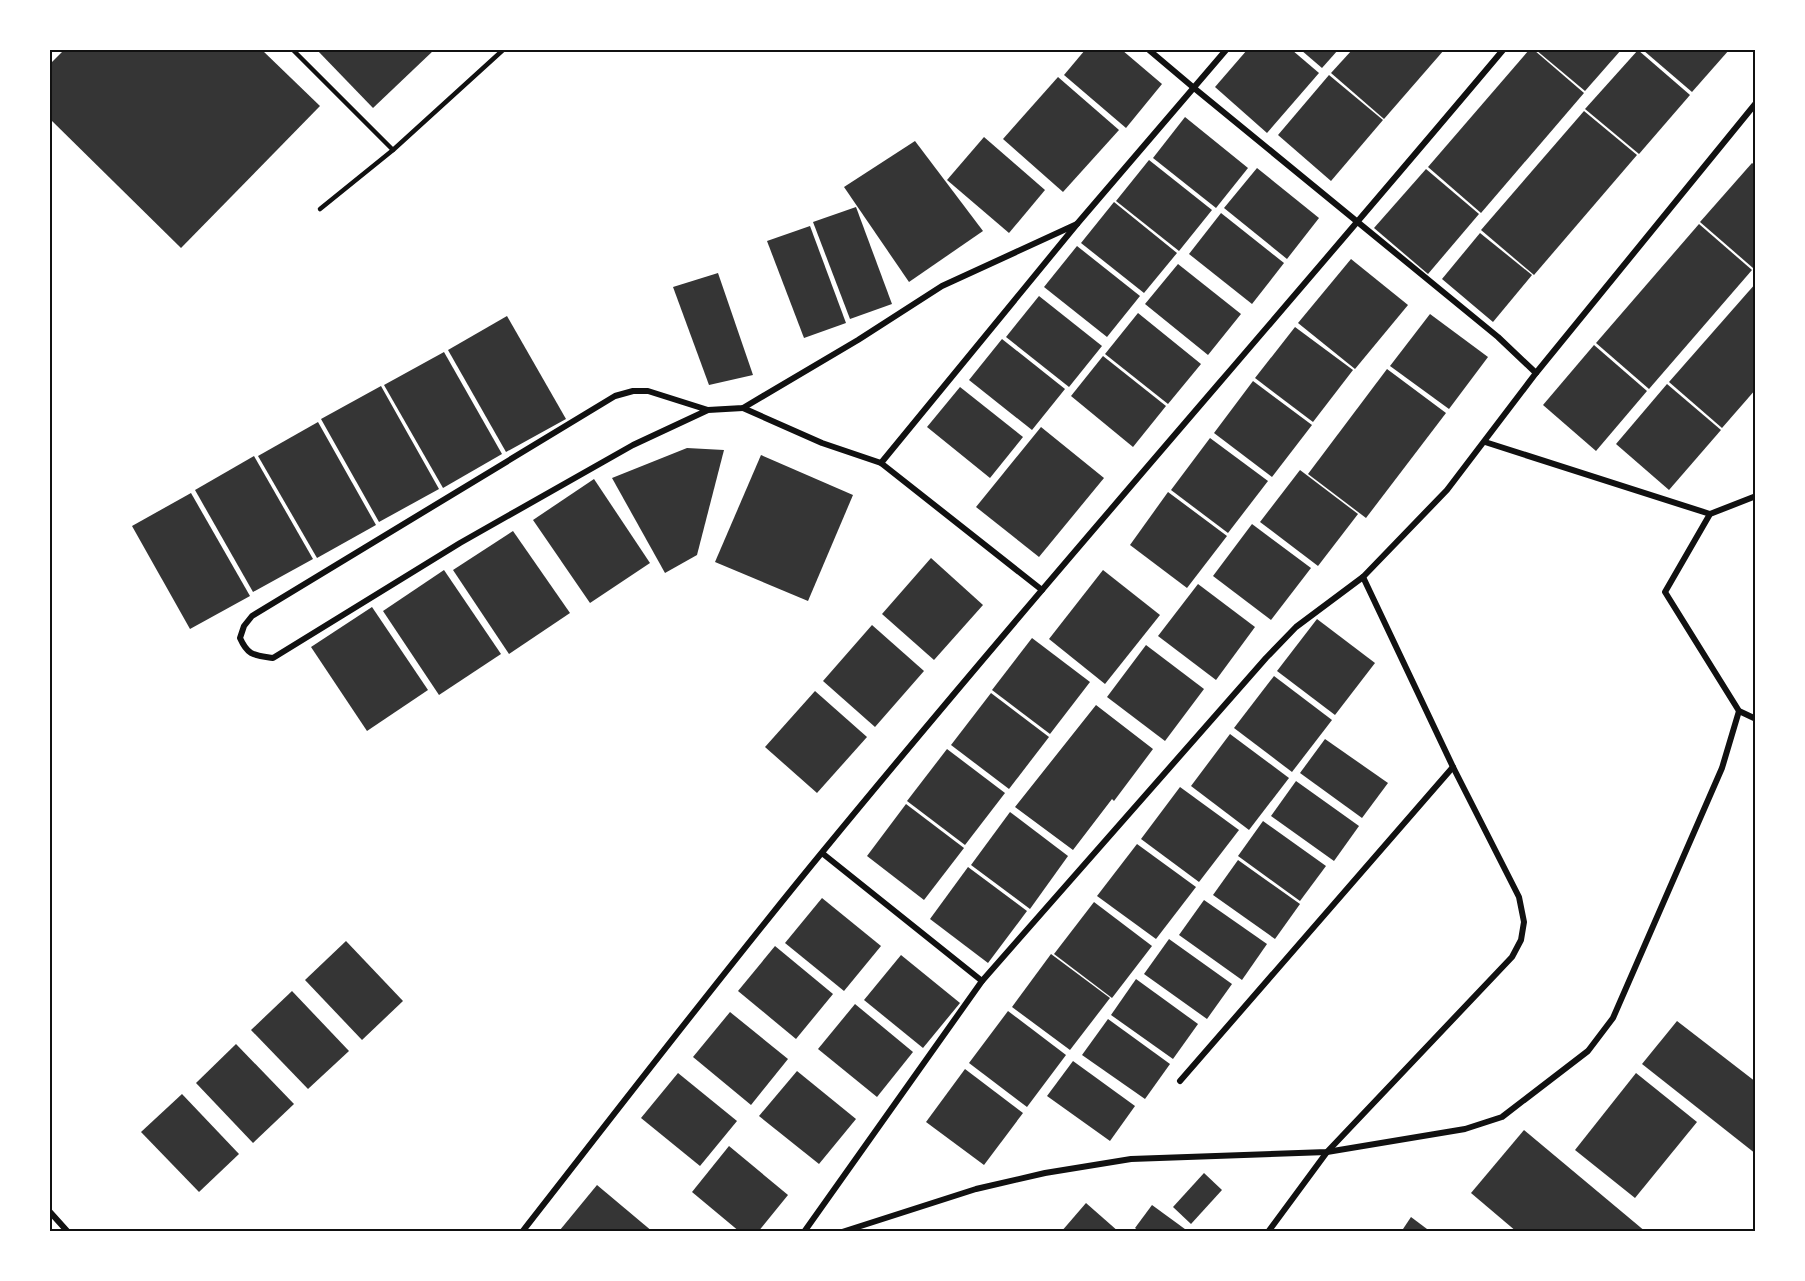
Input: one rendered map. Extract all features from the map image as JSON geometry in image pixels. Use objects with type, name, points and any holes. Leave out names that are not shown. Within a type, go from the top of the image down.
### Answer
[{"type":"street","points":[[1149,50],[1498,337],[1536,373]]},
{"type":"street","points":[[880,463],[1077,224],[1226,50]]},
{"type":"street","points":[[522,1232],[822,852],[1042,590],[1358,223],[1503,50]]},
{"type":"street","points":[[804,1232],[982,981],[1266,658],[1296,627],[1363,577],[1447,490],[1536,373],[1755,103]]},
{"type":"street","points":[[743,408],[858,340],[942,286],[1077,224]]},
{"type":"street","points":[[708,410],[633,445],[460,543],[273,658],[252,655],[244,647],[240,638],[244,626],[252,616],[615,396],[633,391],[648,391],[708,410],[743,408],[822,443],[880,463],[1042,590]]},
{"type":"street","points":[[1485,442],[1710,514]]},
{"type":"street","points":[[1755,496],[1710,514],[1665,592],[1739,711],[1755,719]]},
{"type":"street","points":[[1268,1232],[1327,1152],[1512,957],[1521,940],[1524,922],[1519,897],[1453,767],[1363,577]]},
{"type":"street","points":[[842,1232],[976,1189],[1045,1173],[1131,1160],[1327,1152],[1466,1129],[1502,1117],[1588,1051],[1613,1018],[1722,768],[1739,711]]},
{"type":"street","points":[[1180,1081],[1453,767]]},
{"type":"street","points":[[822,852],[982,981]]},
{"type":"street","points":[[50,1212],[68,1232]]},
{"type":"lane","points":[[293,50],[393,150]]},
{"type":"lane","points":[[320,209],[393,150],[503,50]]},
{"type":"building","points":[[64,50],[262,50],[320,106],[181,248],[50,119],[50,64]]},
{"type":"building","points":[[317,50],[434,50],[373,108]]},
{"type":"building","points":[[1085,50],[1122,50],[1162,84],[1126,128],[1064,75]]},
{"type":"building","points":[[1247,50],[1292,50],[1319,73],[1267,133],[1215,87]]},
{"type":"building","points":[[1301,50],[1338,50],[1322,68]]},
{"type":"building","points":[[1352,50],[1444,50],[1384,119],[1331,73]]},
{"type":"building","points":[[1529,50],[1534,50],[1584,93],[1481,213],[1428,167]]},
{"type":"building","points":[[1536,50],[1621,50],[1585,91]]},
{"type":"building","points":[[1638,50],[1690,95],[1639,154],[1585,109]]},
{"type":"building","points":[[1643,50],[1729,50],[1692,92]]},
{"type":"building","points":[[1329,75],[1383,120],[1331,181],[1278,135]]},
{"type":"building","points":[[1058,77],[1119,130],[1063,192],[1003,139]]},
{"type":"building","points":[[1584,111],[1637,155],[1534,275],[1481,230]]},
{"type":"building","points":[[1185,117],[1248,168],[1216,208],[1153,158]]},
{"type":"building","points":[[984,137],[1045,190],[1009,233],[947,180]]},
{"type":"building","points":[[915,141],[983,231],[909,282],[844,187]]},
{"type":"building","points":[[1149,160],[1212,210],[1179,251],[1116,201]]},
{"type":"building","points":[[1752,163],[1756,166],[1756,265],[1753,268],[1700,222]]},
{"type":"building","points":[[1257,168],[1319,218],[1287,259],[1224,208]]},
{"type":"building","points":[[1426,169],[1479,214],[1428,274],[1374,228]]},
{"type":"building","points":[[1114,202],[1177,253],[1144,293],[1081,243]]},
{"type":"building","points":[[856,207],[892,304],[850,319],[813,222]]},
{"type":"building","points":[[1221,213],[1284,263],[1252,304],[1189,254]]},
{"type":"building","points":[[1699,224],[1752,270],[1649,389],[1596,343]]},
{"type":"building","points":[[810,226],[846,323],[804,338],[767,241]]},
{"type":"building","points":[[1480,233],[1532,275],[1493,322],[1442,279]]},
{"type":"building","points":[[1077,246],[1140,296],[1107,337],[1044,287]]},
{"type":"building","points":[[1351,259],[1408,305],[1355,369],[1298,323]]},
{"type":"building","points":[[1178,264],[1241,314],[1208,355],[1145,304]]},
{"type":"building","points":[[718,273],[753,375],[709,385],[673,287]]},
{"type":"building","points":[[1756,283],[1756,389],[1722,428],[1669,382]]},
{"type":"building","points":[[1039,296],[1102,346],[1069,387],[1006,337]]},
{"type":"building","points":[[1138,313],[1201,364],[1168,404],[1105,354]]},
{"type":"building","points":[[1430,314],[1488,357],[1449,409],[1390,366]]},
{"type":"building","points":[[507,316],[566,419],[506,452],[448,350]]},
{"type":"building","points":[[1295,327],[1353,370],[1313,422],[1255,378]]},
{"type":"building","points":[[1002,339],[1065,389],[1032,430],[969,380]]},
{"type":"building","points":[[1594,345],[1647,391],[1596,451],[1543,405]]},
{"type":"building","points":[[444,352],[502,454],[443,488],[384,385]]},
{"type":"building","points":[[1103,356],[1166,406],[1133,447],[1071,396]]},
{"type":"building","points":[[1387,369],[1446,413],[1366,518],[1308,474]]},
{"type":"building","points":[[1253,381],[1312,425],[1272,477],[1214,433]]},
{"type":"building","points":[[1667,384],[1721,430],[1669,490],[1616,444]]},
{"type":"building","points":[[381,386],[439,489],[379,522],[321,419]]},
{"type":"building","points":[[960,387],[1023,437],[990,478],[927,427]]},
{"type":"building","points":[[318,422],[376,525],[317,558],[258,456]]},
{"type":"building","points":[[1041,427],[1104,478],[1039,557],[976,507]]},
{"type":"building","points":[[1210,438],[1268,481],[1228,533],[1171,490]]},
{"type":"building","points":[[687,448],[724,450],[697,555],[665,573],[612,478]]},
{"type":"building","points":[[761,455],[853,495],[808,601],[715,562]]},
{"type":"building","points":[[254,456],[313,559],[253,592],[195,490]]},
{"type":"building","points":[[1300,470],[1358,514],[1318,566],[1260,522]]},
{"type":"building","points":[[594,479],[650,563],[590,603],[533,520]]},
{"type":"building","points":[[1168,492],[1227,536],[1187,588],[1130,545]]},
{"type":"building","points":[[191,493],[250,596],[190,629],[132,526]]},
{"type":"building","points":[[1252,524],[1311,568],[1271,620],[1213,576]]},
{"type":"building","points":[[513,531],[570,613],[509,654],[453,570]]},
{"type":"building","points":[[931,558],[983,605],[934,660],[882,614]]},
{"type":"building","points":[[444,570],[501,654],[439,695],[383,611]]},
{"type":"building","points":[[1103,570],[1160,615],[1105,684],[1049,639]]},
{"type":"building","points":[[1198,584],[1255,627],[1216,680],[1158,636]]},
{"type":"building","points":[[372,607],[428,690],[367,731],[311,647]]},
{"type":"building","points":[[1317,619],[1375,663],[1335,715],[1277,671]]},
{"type":"building","points":[[872,625],[924,671],[875,727],[823,681]]},
{"type":"building","points":[[1032,638],[1090,682],[1050,734],[992,690]]},
{"type":"building","points":[[1146,645],[1204,689],[1165,741],[1107,697]]},
{"type":"building","points":[[1274,676],[1332,720],[1292,772],[1234,728]]},
{"type":"building","points":[[815,691],[867,737],[817,793],[765,747]]},
{"type":"building","points":[[991,693],[1049,737],[1009,789],[951,745]]},
{"type":"building","points":[[1096,705],[1153,749],[1073,850],[1015,807]]},
{"type":"building","points":[[1230,734],[1289,778],[1249,830],[1191,786]]},
{"type":"building","points":[[1325,739],[1388,783],[1362,818],[1300,773]]},
{"type":"building","points":[[947,749],[1005,793],[965,845],[907,801]]},
{"type":"building","points":[[1296,781],[1359,826],[1334,861],[1271,816]]},
{"type":"building","points":[[1180,787],[1239,830],[1199,882],[1141,839]]},
{"type":"building","points":[[906,804],[964,848],[924,900],[867,856]]},
{"type":"building","points":[[1010,812],[1068,856],[1030,909],[971,865]]},
{"type":"building","points":[[1263,821],[1326,866],[1300,901],[1238,856]]},
{"type":"building","points":[[1137,844],[1196,887],[1156,939],[1097,896]]},
{"type":"building","points":[[1238,860],[1300,904],[1275,939],[1213,895]]},
{"type":"building","points":[[968,867],[1027,911],[988,963],[930,919]]},
{"type":"building","points":[[822,898],[881,946],[844,991],[785,943]]},
{"type":"building","points":[[1204,900],[1267,944],[1242,980],[1179,935]]},
{"type":"building","points":[[1094,902],[1152,946],[1112,998],[1054,954]]},
{"type":"building","points":[[1169,939],[1232,984],[1207,1019],[1144,974]]},
{"type":"building","points":[[346,941],[403,1001],[362,1040],[305,980]]},
{"type":"building","points":[[775,946],[833,994],[796,1039],[738,991]]},
{"type":"building","points":[[1051,954],[1110,998],[1070,1050],[1012,1007]]},
{"type":"building","points":[[901,955],[960,1003],[923,1048],[864,1000]]},
{"type":"building","points":[[1136,979],[1198,1024],[1173,1059],[1111,1015]]},
{"type":"building","points":[[292,991],[349,1051],[308,1089],[251,1030]]},
{"type":"building","points":[[855,1004],[913,1052],[877,1097],[818,1049]]},
{"type":"building","points":[[1008,1011],[1066,1055],[1027,1107],[969,1063]]},
{"type":"building","points":[[730,1012],[788,1059],[751,1105],[693,1057]]},
{"type":"building","points":[[1108,1019],[1170,1064],[1145,1099],[1082,1055]]},
{"type":"building","points":[[1677,1021],[1756,1082],[1756,1154],[1642,1064]]},
{"type":"building","points":[[236,1044],[294,1104],[253,1143],[196,1083]]},
{"type":"building","points":[[1073,1061],[1135,1106],[1110,1141],[1047,1096]]},
{"type":"building","points":[[965,1069],[1023,1113],[984,1165],[926,1122]]},
{"type":"building","points":[[797,1071],[856,1119],[819,1164],[759,1116]]},
{"type":"building","points":[[678,1073],[737,1121],[700,1166],[641,1118]]},
{"type":"building","points":[[1636,1073],[1697,1122],[1635,1198],[1575,1150]]},
{"type":"building","points":[[182,1094],[239,1154],[199,1192],[141,1132]]},
{"type":"building","points":[[1524,1130],[1646,1232],[1517,1232],[1471,1193]]},
{"type":"building","points":[[729,1146],[788,1195],[758,1232],[740,1232],[692,1192]]},
{"type":"building","points":[[1204,1173],[1222,1190],[1191,1224],[1173,1207]]},
{"type":"building","points":[[597,1185],[653,1232],[560,1230]]},
{"type":"building","points":[[1086,1203],[1119,1232],[1061,1232]]},
{"type":"building","points":[[1152,1205],[1189,1232],[1140,1232],[1135,1228]]},
{"type":"building","points":[[1411,1217],[1431,1232],[1401,1232]]}]
